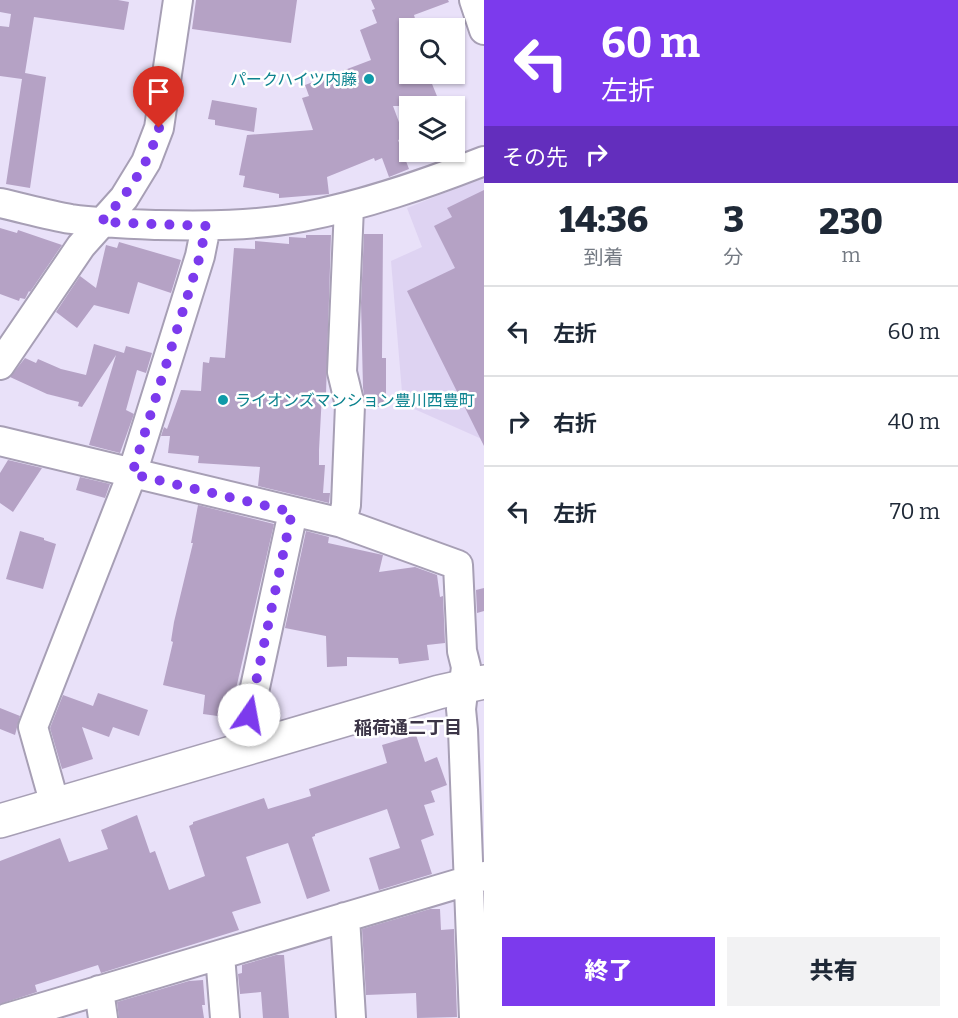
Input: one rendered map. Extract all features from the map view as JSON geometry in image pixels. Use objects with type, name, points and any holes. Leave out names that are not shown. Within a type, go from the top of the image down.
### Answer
[{"type":"street","points":[[3,357],[81,246],[124,198],[146,162],[153,146],[162,109],[178,0]]},
{"type":"street","points":[[474,0],[484,30]]},
{"type":"street","points":[[0,203],[72,219],[101,222],[206,226],[299,218],[349,207],[402,191],[484,161]]},
{"type":"street","points":[[342,523],[346,505],[350,405],[342,372],[349,207]]},
{"type":"street","points":[[55,805],[33,727],[132,474],[200,256],[206,226]]},
{"type":"street","points":[[0,441],[342,523],[458,565],[462,651],[466,668],[474,684]]},
{"type":"street","points":[[260,744],[249,715],[292,512]]},
{"type":"street","points":[[0,821],[474,684]]},
{"type":"street","points":[[474,684],[461,709],[476,878],[474,1018]]},
{"type":"street","points":[[7,1018],[476,878]]},
{"type":"street","points":[[345,917],[351,1018]]},
{"type":"street","points":[[220,955],[225,1018]]},
{"type":"street","points":[[99,990],[104,1018]]},
{"type":"shaded area","points":[[484,177],[484,440],[403,404],[391,261],[422,247],[407,208]]},
{"type":"building","points":[[0,0],[118,0],[129,2],[124,30],[34,17],[25,73],[46,77],[30,188],[6,184],[22,79],[0,76],[0,26],[9,27],[11,14],[0,12]]},
{"type":"building","points":[[196,0],[297,0],[291,43],[192,29]]},
{"type":"building","points":[[371,0],[448,0],[449,2],[414,15],[415,18],[399,18],[399,84],[432,84],[437,96],[399,96],[399,106],[393,106],[399,122],[399,162],[406,162],[409,169],[389,177],[382,158],[375,161],[374,158],[327,177],[329,194],[279,198],[279,194],[243,187],[245,176],[239,175],[247,135],[313,130],[302,98],[309,96],[305,85],[371,60],[360,30],[377,23],[372,10],[375,9]]},
{"type":"building","points":[[212,100],[257,108],[254,132],[215,125],[215,120],[208,119]]},
{"type":"building","points":[[484,190],[484,446],[407,291],[455,268],[434,226],[452,217],[447,208]]},
{"type":"building","points":[[0,228],[17,233],[18,230],[62,245],[25,299],[20,298],[19,301],[0,294]]},
{"type":"building","points":[[364,234],[383,234],[382,358],[386,358],[386,407],[366,407],[363,388],[361,303]]},
{"type":"building","points":[[306,235],[331,235],[326,394],[322,394],[319,450],[319,465],[325,465],[323,493],[330,493],[329,503],[258,486],[260,467],[198,463],[199,456],[168,453],[170,436],[161,436],[164,427],[167,429],[181,390],[201,391],[203,362],[209,363],[210,357],[225,358],[234,248],[255,249],[255,241],[289,244],[289,237],[306,238]]},
{"type":"building","points":[[119,242],[181,260],[171,293],[138,282],[129,314],[94,305],[77,328],[56,312],[80,276],[96,288],[106,245],[117,248]]},
{"type":"building","points":[[94,344],[124,353],[126,346],[152,353],[146,373],[137,370],[126,410],[134,414],[120,453],[89,445],[116,355],[82,407],[78,406],[79,402],[47,394],[10,377],[25,358],[36,363],[38,359],[61,369],[86,375]]},
{"type":"building","points":[[8,460],[42,468],[13,512],[0,503],[0,473]]},
{"type":"building","points":[[80,477],[110,484],[105,498],[76,490]]},
{"type":"building","points":[[198,505],[274,524],[235,693],[232,718],[203,714],[205,695],[163,685],[173,642],[171,641],[174,622],[193,543],[191,543]]},
{"type":"building","points":[[20,531],[56,544],[43,589],[6,579]]},
{"type":"building","points":[[306,531],[329,537],[328,543],[383,555],[379,572],[415,567],[437,575],[440,597],[443,596],[445,643],[427,645],[429,660],[399,664],[398,658],[347,657],[347,666],[327,667],[326,636],[285,628]]},
{"type":"building","points":[[484,588],[484,611],[477,613],[476,590]]},
{"type":"building","points":[[98,693],[148,710],[139,736],[113,727],[109,737],[82,727],[93,759],[62,769],[50,728],[63,695],[93,706]]},
{"type":"building","points":[[0,708],[20,716],[15,735],[0,729]]},
{"type":"building","points":[[416,735],[425,762],[437,757],[447,785],[431,791],[435,802],[424,805],[434,835],[421,840],[432,874],[379,890],[369,858],[400,848],[387,809],[312,837],[330,891],[307,899],[288,843],[246,857],[261,903],[232,912],[239,930],[101,973],[98,965],[35,985],[37,992],[0,1004],[0,861],[60,838],[69,862],[108,849],[101,830],[137,815],[150,853],[155,851],[169,890],[205,876],[189,826],[193,822],[264,798],[268,809],[311,796],[309,789],[387,763],[382,745]]},
{"type":"building","points":[[430,909],[440,909],[441,930],[454,929],[457,1017],[417,1018],[416,993],[366,995],[362,929]]},
{"type":"building","points":[[276,955],[284,955],[289,1018],[263,1018],[261,992],[240,994],[238,974],[242,973],[242,965]]},
{"type":"building","points":[[203,980],[204,1018],[119,1018],[117,1002],[189,981]]},
{"type":"place","name":"パークハイツ内藤","points":[[369,79]]},
{"type":"place","name":"ライオンズマンション豊川西豊町","points":[[223,400]]},
{"type":"district","name":"稲荷通二丁目","points":[[408,728]]},
{"type":"route","points":[[159,128],[146,162],[124,198],[101,222],[206,226],[200,256],[132,474],[292,512],[249,715]]}]
